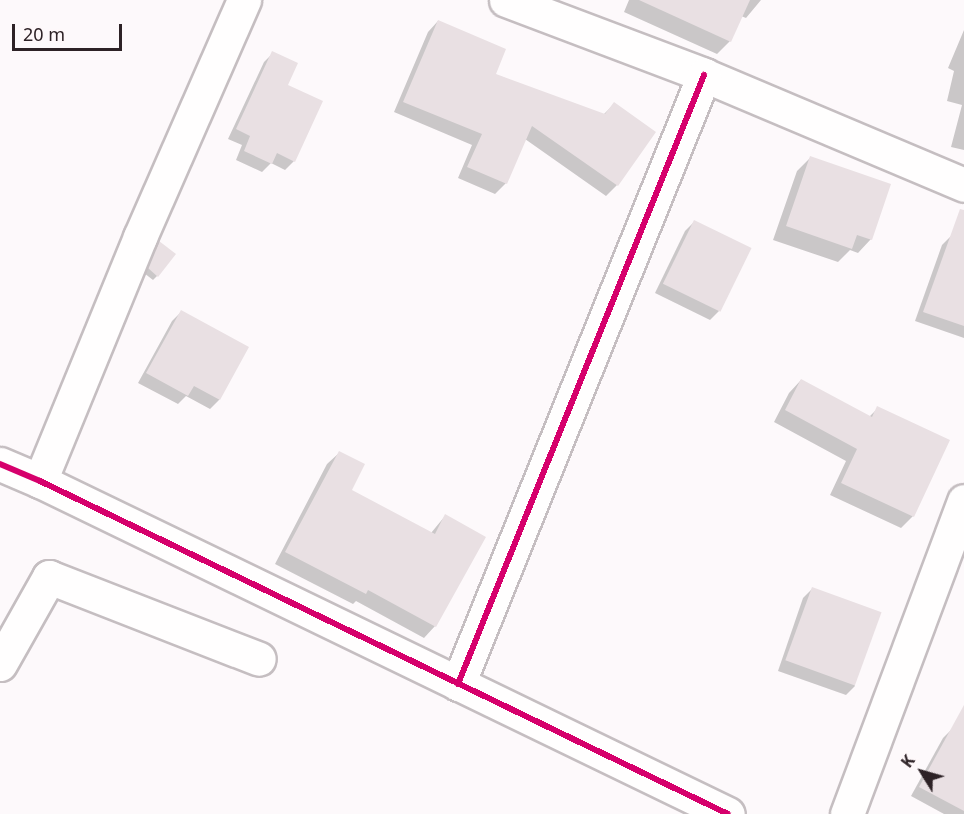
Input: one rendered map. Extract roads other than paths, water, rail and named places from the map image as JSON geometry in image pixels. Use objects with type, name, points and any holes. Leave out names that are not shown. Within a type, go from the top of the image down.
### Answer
[{"type":"street","points":[[40,481],[140,237],[244,0]]},
{"type":"street","points":[[506,0],[704,75],[964,185]]},
{"type":"street","points":[[458,684],[704,75]]},
{"type":"street","points":[[0,464],[40,481],[728,814]]},
{"type":"street","points":[[847,814],[964,501]]},
{"type":"street","points":[[0,664],[49,577],[259,659]]}]
